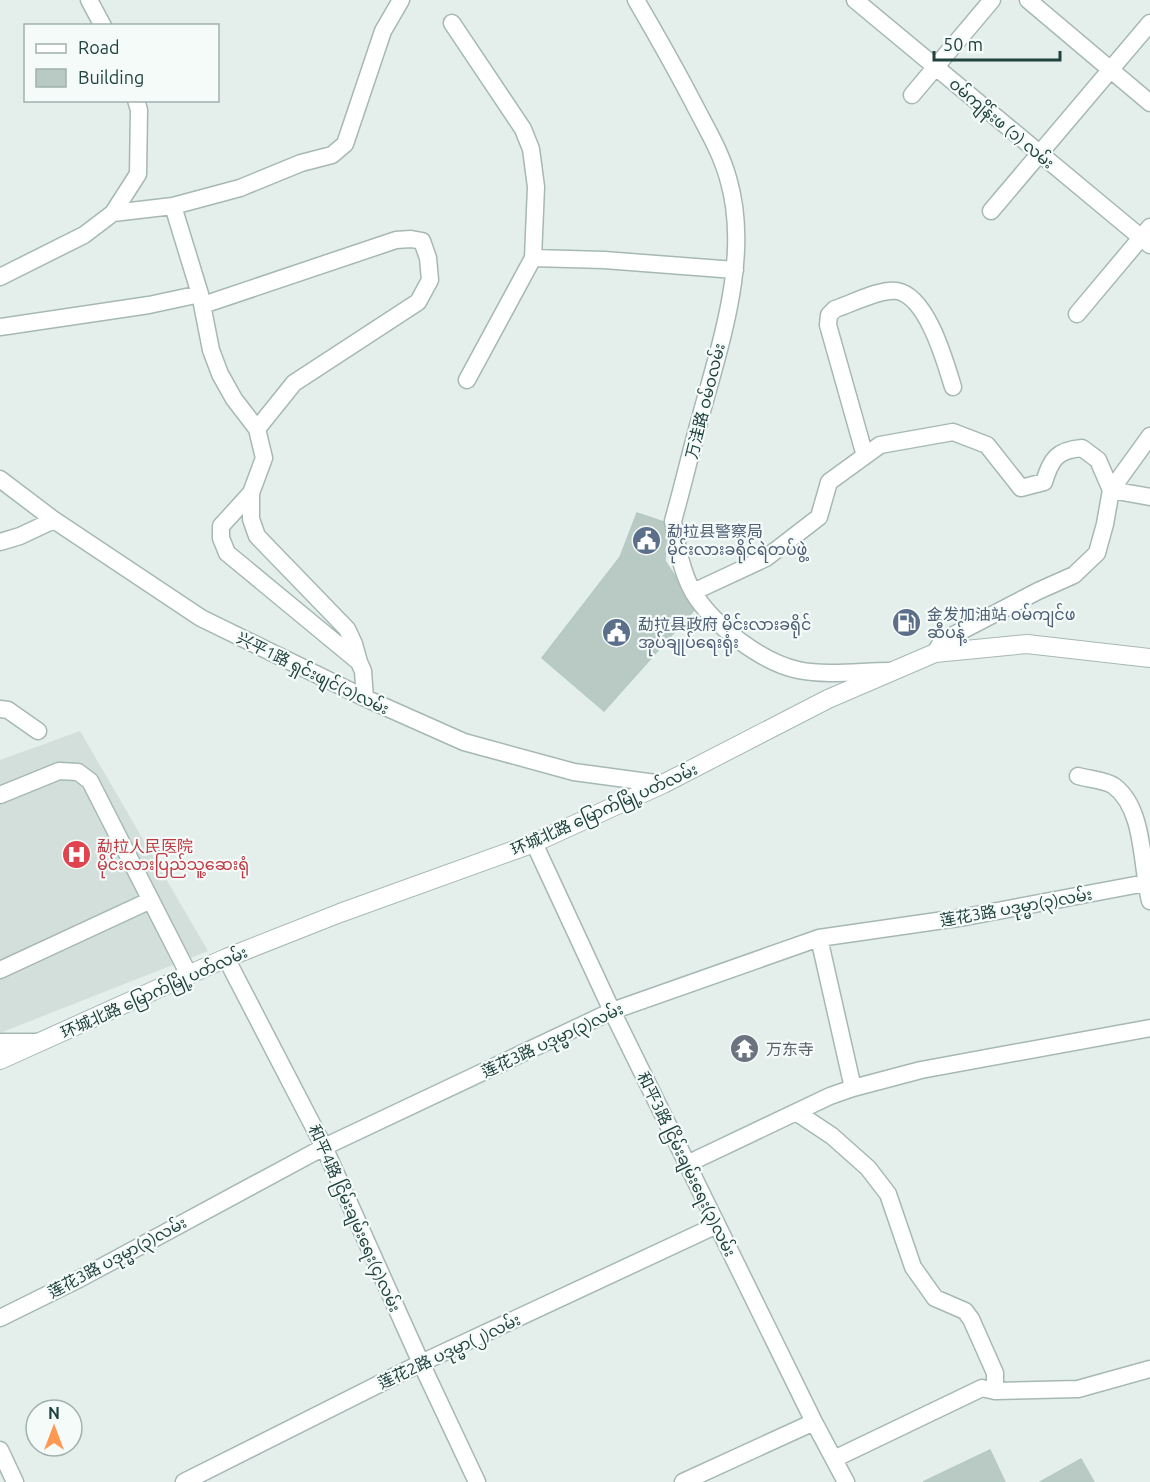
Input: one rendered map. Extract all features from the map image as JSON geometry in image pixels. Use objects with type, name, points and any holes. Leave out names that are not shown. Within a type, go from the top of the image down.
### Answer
[{"type":"street","points":[[89,0],[102,24]]},
{"type":"street","points":[[113,213],[172,206],[240,188],[301,163],[333,155],[345,144],[382,31],[401,0]]},
{"type":"street","name":"万洼路 ဝမ်ဝလမ်း","points":[[636,0],[711,136],[729,179],[736,216],[735,270],[717,354],[673,521],[679,553],[693,592],[731,634],[781,665],[800,670],[826,672],[894,671]]},
{"type":"street","name":"ဝမ်ကျိန်းဖ (၁) လမ်း","points":[[855,0],[1040,154],[1147,237]]},
{"type":"street","points":[[912,95],[992,0]]},
{"type":"street","points":[[1028,0],[1150,103]]},
{"type":"street","points":[[453,22],[524,129],[531,149],[536,187],[533,258],[467,380]]},
{"type":"street","points":[[991,212],[1150,23]]},
{"type":"street","points":[[0,277],[84,236],[113,213],[138,174],[139,110],[137,102]]},
{"type":"street","points":[[172,206],[201,299],[219,374],[234,399],[257,429],[264,458],[251,493],[251,519],[256,536],[347,629],[363,671],[364,698]]},
{"type":"street","points":[[1077,314],[1147,237]]},
{"type":"street","points":[[0,327],[201,299],[396,240],[411,238],[422,241],[428,258],[430,280],[418,302],[294,383],[257,429]]},
{"type":"street","points":[[533,258],[604,260],[735,270]]},
{"type":"street","points":[[866,456],[828,324],[829,315],[835,309],[884,292],[896,291],[912,297],[938,339],[953,387]]},
{"type":"street","points":[[693,592],[766,558],[819,517],[830,482],[880,445],[953,432],[987,445],[1021,488],[1044,482],[1049,465],[1065,450],[1082,448],[1098,460],[1111,490]]},
{"type":"street","points":[[935,653],[942,641],[1074,575],[1097,553],[1106,524],[1111,490],[1150,436]]},
{"type":"street","name":"兴平1路 ရှင်းဖျင်(၁)လမ်း","points":[[0,478],[54,520],[201,618],[364,698],[464,742],[574,772],[663,784]]},
{"type":"street","points":[[1111,490],[1150,496]]},
{"type":"street","points":[[251,493],[221,526],[221,538],[227,553],[359,662]]},
{"type":"street","points":[[0,542],[20,536],[54,520]]},
{"type":"street","name":"环城北路 မြောက်မြို့ပတ်လမ်း","points":[[0,1060],[226,958],[340,913],[534,843],[663,784],[828,699],[935,653],[1027,644],[1150,658]]},
{"type":"street","points":[[0,709],[8,710],[38,731]]},
{"type":"street","points":[[0,795],[58,771],[78,772],[90,781],[189,975]]},
{"type":"street","points":[[1078,776],[1113,784],[1127,800],[1137,820],[1150,901]]},
{"type":"street","name":"和平3路 ငြိမ်းချမ်းရေး(၃)လမ်း","points":[[534,843],[612,1011],[814,1422],[846,1482]]},
{"type":"street","name":"莲花3路 ပဒုမ္မာ(၃)လမ်း","points":[[0,1318],[81,1278],[324,1147],[612,1011],[819,938],[965,917],[1146,883]]},
{"type":"street","points":[[0,970],[151,900]]},
{"type":"street","points":[[819,938],[853,1088]]},
{"type":"street","name":"和平4路 ငြိမ်းချမ်းရေး(၄)လမ်း","points":[[226,958],[324,1147],[477,1482]]},
{"type":"street","points":[[687,1164],[830,1096],[853,1088],[921,1070],[1150,1028]]},
{"type":"street","points":[[0,1042],[40,1042]]},
{"type":"street","points":[[796,1112],[832,1136],[868,1168],[888,1194],[913,1267],[935,1298],[965,1311],[971,1319],[995,1372],[995,1391]]},
{"type":"street","name":"莲花2路 ပဒုမ္မာ(၂)လမ်း","points":[[184,1482],[209,1476],[421,1363],[717,1226]]},
{"type":"street","points":[[834,1458],[982,1388],[995,1391],[1078,1389],[1150,1369]]},
{"type":"street","points":[[683,1482],[814,1422]]},
{"type":"street","points":[[0,1450],[15,1482]]},
{"type":"shaded area","name":"勐拉人民医院 မိုင်းလားပြည်သူ့ဆေးရုံ","points":[[80,731],[208,951],[0,1033],[0,760]]},
{"type":"building","name":"勐拉县警察局 မိုင်းလားခရိုင်ရဲတပ်ဖွဲ့","points":[[637,513],[667,523],[665,561],[620,557]]},
{"type":"building","name":"勐拉县政府 မိုင်းလားခရိုင် အုပ်ချုပ်ရေးရုံး","points":[[620,557],[665,561],[696,608],[604,711],[542,658]]},
{"type":"building","points":[[990,1450],[1005,1482],[923,1482]]},
{"type":"building","points":[[1081,1459],[1094,1482],[1040,1482]]},
{"type":"place","name":"勐拉县警察局 မိုင်းလားခရိုင်ရဲတပ်ဖွဲ့","points":[[646,540]]},
{"type":"place","name":"金发加油站 ဝမ်ကျင်ဖ ဆီပန့်","points":[[906,623]]},
{"type":"place","name":"勐拉县政府 မိုင်းလားခရိုင် အုပ်ချုပ်ရေးရုံး","points":[[617,633]]},
{"type":"place","name":"勐拉人民医院 မိုင်းလားပြည်သူ့ဆေးရုံ","points":[[76,855]]},
{"type":"place","name":"万东寺","points":[[745,1049]]}]
